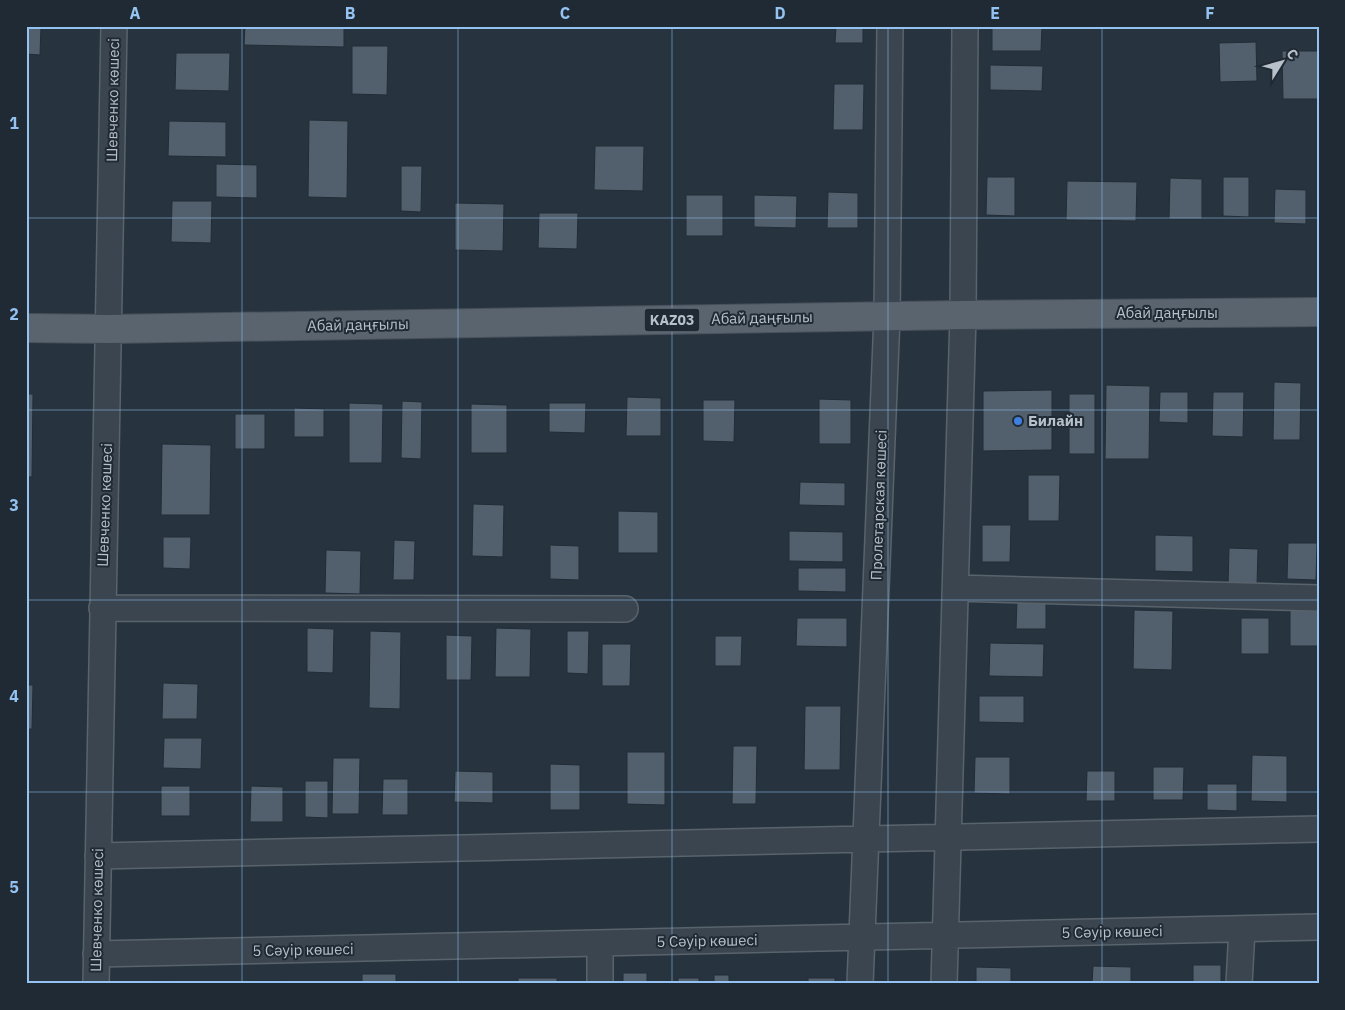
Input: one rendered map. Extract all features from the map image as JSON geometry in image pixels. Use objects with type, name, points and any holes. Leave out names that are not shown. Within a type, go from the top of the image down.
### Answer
[{"type":"main road","name":"Абай даңғылы","points":[[26,328],[110,329],[887,316],[1319,312]]},
{"type":"street","name":"Шевченко көшесі","points":[[96,984],[102,608],[110,329],[114,26]]},
{"type":"street","name":"Пролетарская көшесі","points":[[860,984],[887,316],[890,26]]},
{"type":"street","points":[[944,984],[963,315],[965,26]]},
{"type":"street","points":[[956,588],[1319,598]]},
{"type":"street","points":[[102,608],[625,609]]},
{"type":"street","points":[[98,856],[1319,829]]},
{"type":"street","name":"5 Сәуір көшесі","points":[[96,954],[1319,927]]},
{"type":"street","points":[[1239,984],[1242,929]]},
{"type":"street","points":[[600,943],[600,984]]},
{"type":"building","points":[[26,26],[41,26],[40,55],[26,54]]},
{"type":"building","points":[[245,26],[344,26],[344,47],[244,45]]},
{"type":"building","points":[[836,26],[863,26],[863,43],[835,43]]},
{"type":"building","points":[[992,26],[1042,26],[1041,51],[992,51]]},
{"type":"building","points":[[1256,42],[1257,81],[1220,82],[1219,43]]},
{"type":"building","points":[[352,46],[388,46],[387,95],[352,94]]},
{"type":"building","points":[[1282,51],[1318,51],[1318,99],[1283,99]]},
{"type":"building","points":[[176,53],[230,53],[229,91],[175,90]]},
{"type":"building","points":[[990,65],[1043,66],[1042,91],[990,90]]},
{"type":"building","points":[[834,84],[864,84],[863,130],[833,130]]},
{"type":"building","points":[[309,120],[348,121],[347,198],[308,197]]},
{"type":"building","points":[[169,121],[226,122],[226,157],[168,156]]},
{"type":"building","points":[[595,146],[644,146],[643,191],[594,190]]},
{"type":"building","points":[[216,164],[257,165],[257,198],[216,197]]},
{"type":"building","points":[[401,166],[422,166],[421,212],[401,211]]},
{"type":"building","points":[[987,177],[1015,177],[1015,216],[986,215]]},
{"type":"building","points":[[1223,177],[1249,177],[1249,217],[1223,216]]},
{"type":"building","points":[[1170,178],[1202,179],[1202,219],[1169,219]]},
{"type":"building","points":[[1067,181],[1137,182],[1136,221],[1066,220]]},
{"type":"building","points":[[1275,189],[1306,190],[1306,224],[1274,223]]},
{"type":"building","points":[[828,192],[858,193],[858,228],[827,228]]},
{"type":"building","points":[[686,195],[723,195],[723,236],[686,236]]},
{"type":"building","points":[[754,195],[797,196],[796,228],[754,227]]},
{"type":"building","points":[[172,201],[212,201],[211,243],[171,242]]},
{"type":"building","points":[[455,203],[504,204],[503,251],[455,250]]},
{"type":"building","points":[[539,213],[578,213],[577,249],[538,248]]},
{"type":"building","points":[[1274,382],[1301,383],[1300,440],[1273,440]]},
{"type":"building","points":[[1106,385],[1150,386],[1149,459],[1105,459]]},
{"type":"building","name":"Билайн","points":[[1052,390],[1052,450],[983,451],[983,391]]},
{"type":"building","points":[[1160,392],[1188,392],[1188,423],[1159,422]]},
{"type":"building","points":[[1213,392],[1244,392],[1243,437],[1212,436]]},
{"type":"building","points":[[26,394],[33,394],[32,477],[26,477]]},
{"type":"building","points":[[1069,394],[1095,394],[1095,454],[1069,454]]},
{"type":"building","points":[[627,397],[661,398],[661,436],[626,436]]},
{"type":"building","points":[[819,399],[851,400],[851,444],[819,444]]},
{"type":"building","points":[[703,400],[735,400],[734,442],[703,441]]},
{"type":"building","points":[[402,401],[422,402],[421,459],[401,458]]},
{"type":"building","points":[[349,403],[383,404],[382,463],[349,463]]},
{"type":"building","points":[[549,403],[586,403],[585,433],[549,432]]},
{"type":"building","points":[[471,404],[507,405],[507,453],[471,453]]},
{"type":"building","points":[[294,408],[324,409],[324,437],[294,437]]},
{"type":"building","points":[[235,414],[265,414],[265,449],[235,449]]},
{"type":"building","points":[[162,444],[211,445],[210,515],[161,515]]},
{"type":"building","points":[[1028,475],[1060,475],[1059,521],[1028,521]]},
{"type":"building","points":[[800,482],[845,483],[845,506],[799,505]]},
{"type":"building","points":[[473,504],[504,505],[503,557],[472,556]]},
{"type":"building","points":[[618,511],[658,512],[658,553],[618,553]]},
{"type":"building","points":[[982,525],[1011,525],[1010,562],[982,562]]},
{"type":"building","points":[[789,531],[843,532],[843,562],[789,561]]},
{"type":"building","points":[[1155,535],[1193,536],[1193,572],[1155,571]]},
{"type":"building","points":[[163,537],[191,537],[190,569],[163,568]]},
{"type":"building","points":[[394,540],[415,541],[414,580],[393,580]]},
{"type":"building","points":[[1288,543],[1317,543],[1316,580],[1287,579]]},
{"type":"building","points":[[550,545],[579,546],[579,580],[550,579]]},
{"type":"building","points":[[1229,548],[1258,549],[1257,585],[1228,585]]},
{"type":"building","points":[[326,550],[361,551],[360,594],[325,593]]},
{"type":"building","points":[[798,568],[846,568],[846,592],[798,591]]},
{"type":"building","points":[[1017,599],[1046,599],[1046,629],[1016,629]]},
{"type":"building","points":[[1290,609],[1319,610],[1319,646],[1290,646]]},
{"type":"building","points":[[1134,610],[1173,611],[1172,670],[1133,669]]},
{"type":"building","points":[[797,618],[847,618],[847,647],[796,646]]},
{"type":"building","points":[[1241,618],[1269,618],[1269,654],[1241,654]]},
{"type":"building","points":[[307,628],[334,629],[333,673],[307,672]]},
{"type":"building","points":[[496,628],[531,629],[530,677],[495,677]]},
{"type":"building","points":[[370,631],[401,632],[400,709],[369,708]]},
{"type":"building","points":[[567,631],[589,631],[588,674],[567,673]]},
{"type":"building","points":[[446,635],[472,636],[471,680],[446,680]]},
{"type":"building","points":[[715,636],[742,636],[741,666],[715,666]]},
{"type":"building","points":[[990,643],[1044,644],[1043,677],[989,676]]},
{"type":"building","points":[[602,644],[631,644],[630,686],[602,686]]},
{"type":"building","points":[[163,683],[198,684],[197,719],[162,719]]},
{"type":"building","points":[[26,685],[33,685],[32,729],[26,729]]},
{"type":"building","points":[[979,696],[1024,696],[1024,723],[979,722]]},
{"type":"building","points":[[805,706],[841,706],[840,770],[804,770]]},
{"type":"building","points":[[164,738],[202,738],[201,769],[163,768]]},
{"type":"building","points":[[733,746],[757,746],[756,804],[732,804]]},
{"type":"building","points":[[627,752],[665,752],[665,805],[627,804]]},
{"type":"building","points":[[1252,755],[1287,756],[1287,802],[1251,801]]},
{"type":"building","points":[[975,757],[1010,757],[1010,794],[974,793]]},
{"type":"building","points":[[333,758],[360,758],[359,814],[332,814]]},
{"type":"building","points":[[550,764],[580,765],[580,810],[550,810]]},
{"type":"building","points":[[1153,767],[1184,767],[1183,800],[1153,800]]},
{"type":"building","points":[[455,771],[493,772],[493,803],[454,802]]},
{"type":"building","points":[[1087,771],[1115,771],[1115,801],[1086,801]]},
{"type":"building","points":[[383,779],[408,779],[408,815],[382,815]]},
{"type":"building","points":[[305,781],[328,781],[328,818],[305,817]]},
{"type":"building","points":[[1207,784],[1237,784],[1237,811],[1207,810]]},
{"type":"building","points":[[161,786],[190,786],[190,816],[161,816]]},
{"type":"building","points":[[251,786],[283,787],[283,822],[250,822]]},
{"type":"building","points":[[1193,965],[1221,965],[1221,984],[1193,984]]},
{"type":"building","points":[[1093,966],[1131,967],[1131,984],[1092,984]]},
{"type":"building","points":[[976,967],[1011,968],[1011,984],[976,984]]},
{"type":"building","points":[[623,973],[647,973],[647,984],[623,984]]},
{"type":"building","points":[[362,974],[396,974],[396,984],[362,984]]},
{"type":"building","points":[[714,975],[729,975],[729,984],[714,984]]},
{"type":"building","points":[[518,978],[557,978],[557,984],[518,984]]},
{"type":"building","points":[[678,978],[699,978],[699,984],[678,984]]},
{"type":"building","points":[[808,978],[835,978],[835,984],[808,984]]},
{"type":"building","points":[[153,981],[193,982],[193,984],[153,984]]},
{"type":"building","points":[[250,981],[284,981],[284,984],[250,984]]},
{"type":"building","points":[[421,981],[479,982],[479,984],[421,984]]},
{"type":"place","name":"Билайн","points":[[1018,421]]}]
